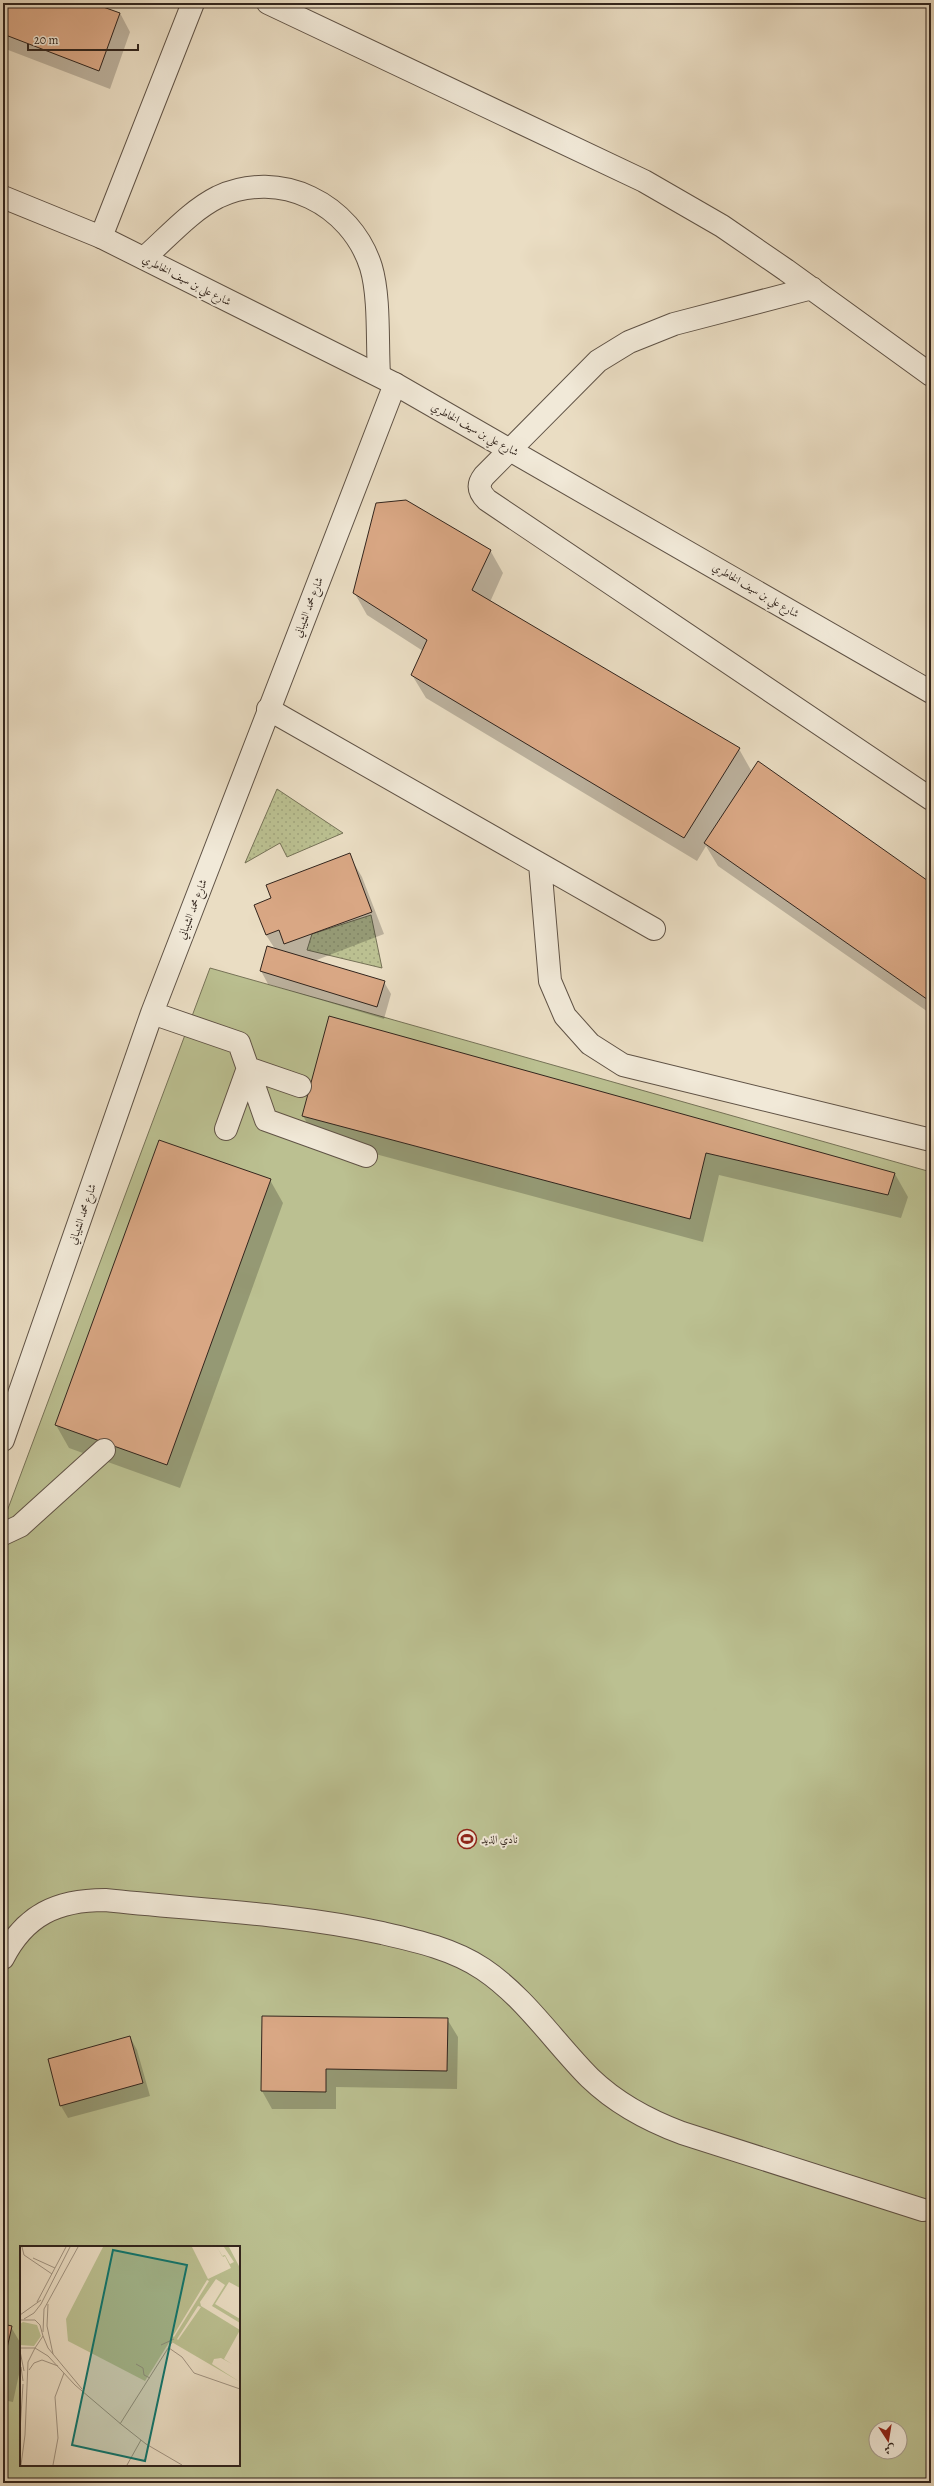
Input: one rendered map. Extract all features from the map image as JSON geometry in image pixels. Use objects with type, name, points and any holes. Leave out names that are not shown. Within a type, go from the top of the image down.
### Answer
[{"type":"street","points":[[101,237],[193,3]]},
{"type":"street","points":[[268,3],[644,181],[722,226],[812,288],[931,376]]},
{"type":"street","points":[[144,258],[199,209],[219,197],[241,190],[264,187],[288,189],[310,196],[331,209],[340,217],[363,246],[371,268],[387,380]]},
{"type":"street","name":"شارع علي بن سيف الخاطري","points":[[3,197],[101,237],[387,380],[511,449],[931,692]]},
{"type":"street","points":[[812,288],[674,324],[629,342],[598,361],[480,481],[479,488],[487,500],[931,799]]},
{"type":"street","name":"شارع محمد الشيباني","points":[[3,1439],[152,1013],[268,709],[387,380]]},
{"type":"street","points":[[268,709],[654,929]]},
{"type":"street","points":[[540,864],[550,980],[565,1016],[590,1044],[623,1066],[931,1140]]},
{"type":"street","points":[[152,1013],[239,1043],[266,1120],[366,1156]]},
{"type":"street","points":[[248,1068],[300,1086]]},
{"type":"street","points":[[226,1129],[248,1068]]},
{"type":"street","points":[[3,1534],[20,1526],[104,1450]]},
{"type":"street","points":[[3,1958],[22,1928],[39,1915],[60,1905],[82,1900],[105,1900],[294,1918],[346,1925],[419,1941],[453,1954],[483,1969],[508,1989],[591,2079],[622,2104],[650,2120],[682,2133],[923,2210]]},
{"type":"green space","points":[[277,789],[343,833],[287,857],[280,843],[245,863]]},
{"type":"green space","points":[[371,915],[382,968],[307,950],[312,934]]},
{"type":"green space","name":"نادي الذيد","points":[[210,968],[931,1172],[931,2483],[3,2483],[3,1522]]},
{"type":"building","points":[[3,3],[92,3],[120,13],[99,71],[3,34]]},
{"type":"building","points":[[406,500],[491,550],[472,590],[740,748],[684,838],[411,675],[427,640],[353,593],[376,503]]},
{"type":"building","points":[[758,761],[931,883],[931,1002],[704,843]]},
{"type":"building","points":[[350,853],[372,912],[284,944],[279,930],[266,935],[254,905],[271,898],[266,885]]},
{"type":"building","points":[[267,946],[385,981],[377,1007],[260,971]]},
{"type":"building","points":[[329,1016],[895,1173],[888,1195],[706,1153],[690,1219],[302,1116]]},
{"type":"building","points":[[159,1140],[271,1179],[167,1465],[55,1425]]},
{"type":"building","points":[[262,2016],[448,2018],[447,2071],[326,2069],[326,2092],[261,2091]]},
{"type":"building","points":[[130,2036],[143,2083],[60,2106],[48,2059]]},
{"type":"building","points":[[3,2324],[12,2326],[3,2366]]},
{"type":"place","name":"نادي الذيد","points":[[467,1839]]}]
